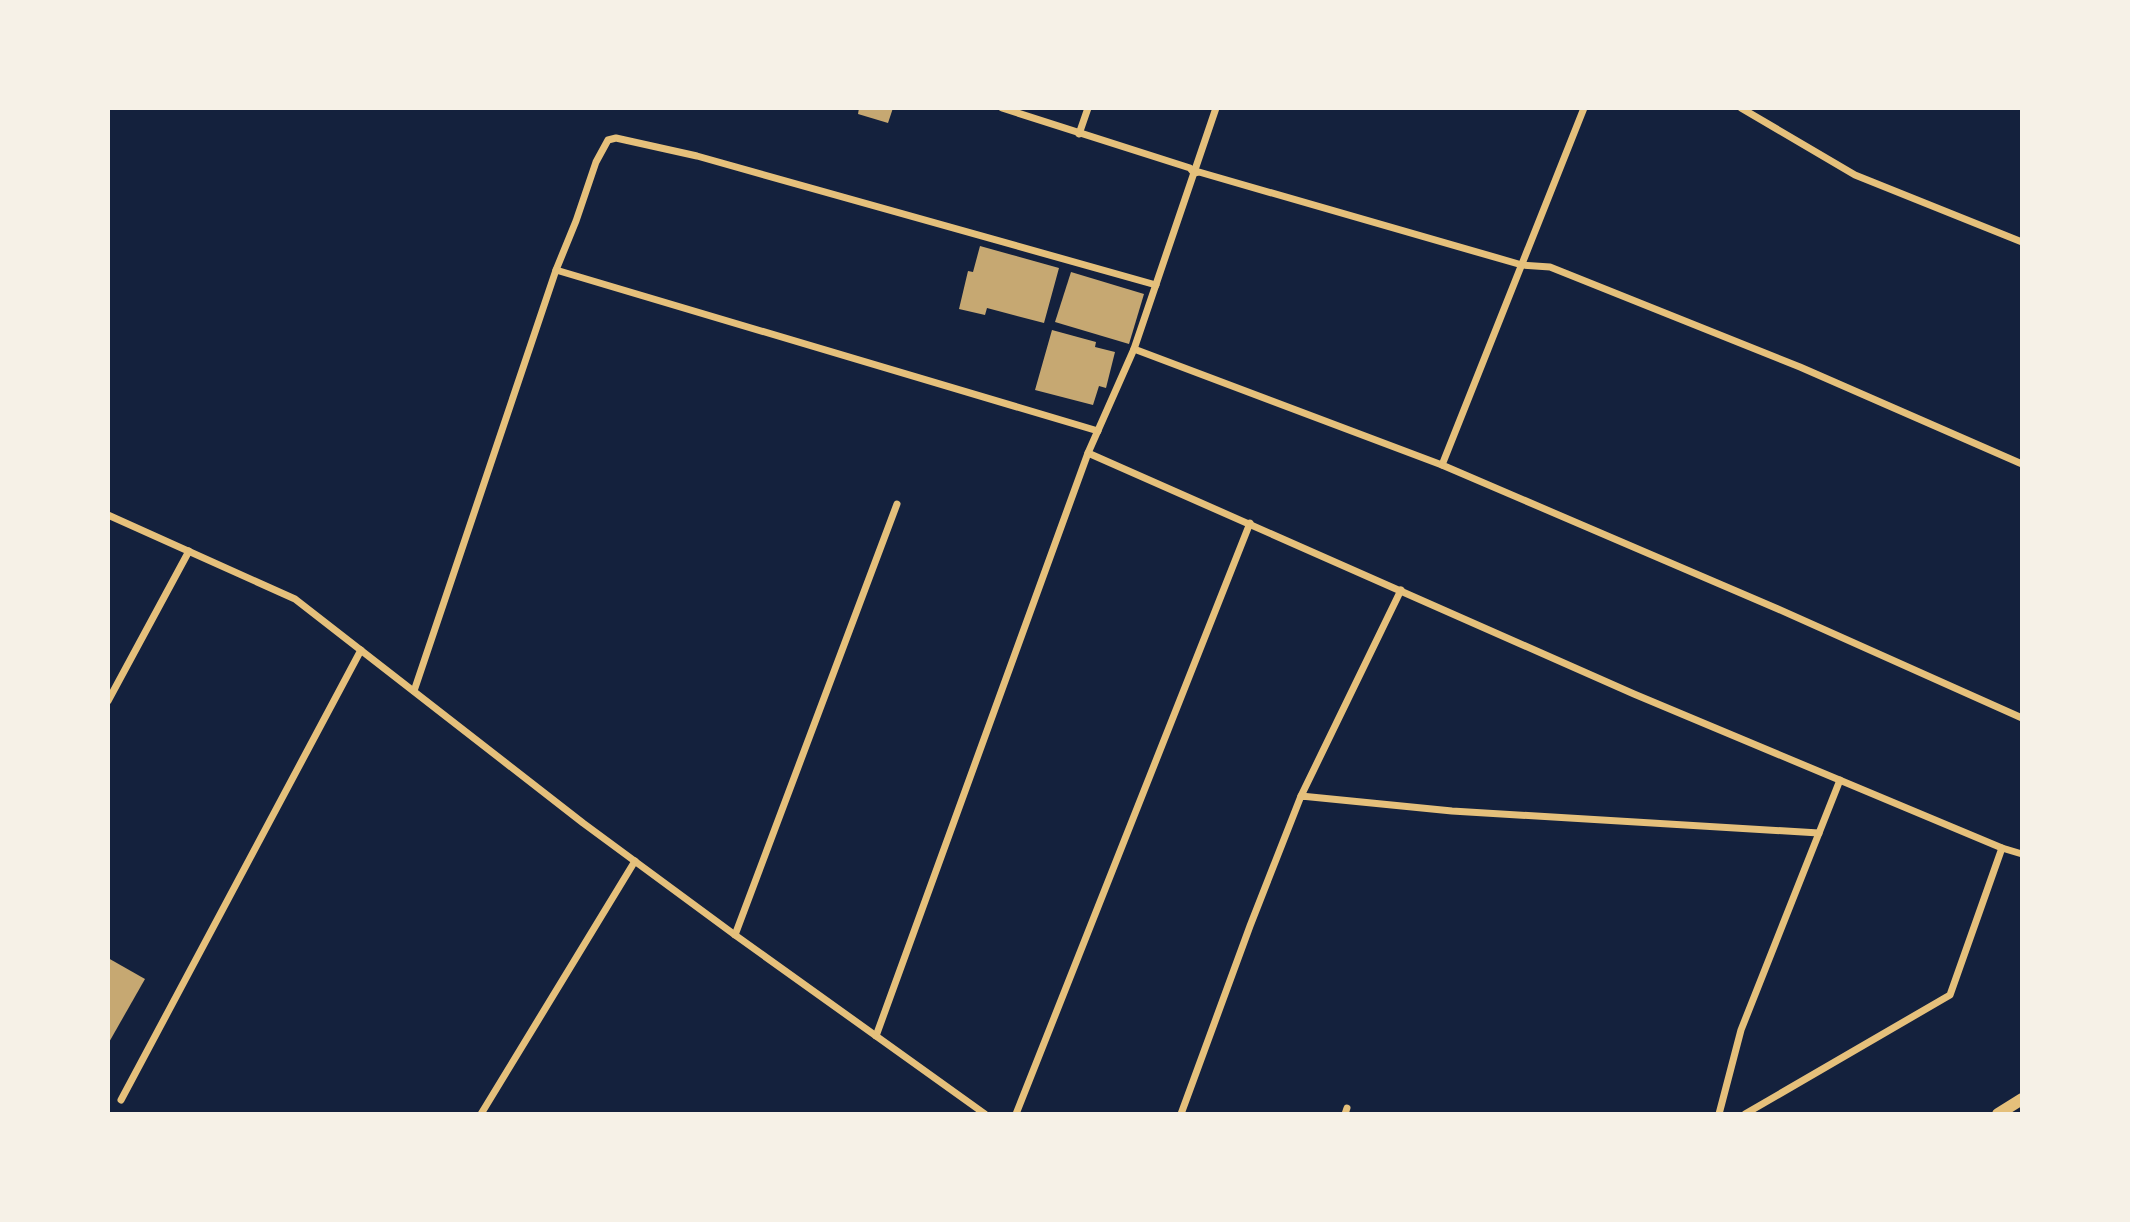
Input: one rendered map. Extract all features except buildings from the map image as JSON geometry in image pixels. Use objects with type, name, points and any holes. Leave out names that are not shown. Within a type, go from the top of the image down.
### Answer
[{"type":"street","points":[[1002,108],[1190,168],[1195,173],[1522,265],[1550,267],[1775,357],[2021,464]]},
{"type":"street","points":[[1079,134],[1088,108]]},
{"type":"street","points":[[876,1036],[1088,453],[1135,349],[1216,108]]},
{"type":"street","points":[[1442,465],[1584,108]]},
{"type":"street","points":[[1741,108],[1855,175],[2021,242]]},
{"type":"street","points":[[414,691],[556,270],[596,162],[608,139],[616,138],[697,156],[1156,285]]},
{"type":"street","points":[[556,270],[1098,430]]},
{"type":"street","points":[[1135,349],[1442,465],[1778,609],[2021,718]]},
{"type":"street","points":[[1088,453],[1634,694],[2021,854]]},
{"type":"street","points":[[735,935],[897,504]]},
{"type":"street","points":[[108,516],[295,599],[635,861],[985,1114]]},
{"type":"street","points":[[1016,1114],[1250,523]]},
{"type":"street","points":[[108,701],[189,551]]},
{"type":"street","points":[[1181,1114],[1301,796],[1401,590]]},
{"type":"street","points":[[121,1100],[361,650]]},
{"type":"street","points":[[1719,1114],[1741,1030],[1840,780]]},
{"type":"street","points":[[1301,796],[1452,811],[1819,833]]},
{"type":"street","points":[[1745,1114],[1950,995],[2002,848]]},
{"type":"street","points":[[481,1114],[635,861]]},
{"type":"street","points":[[1998,1114],[2021,1099]]}]
